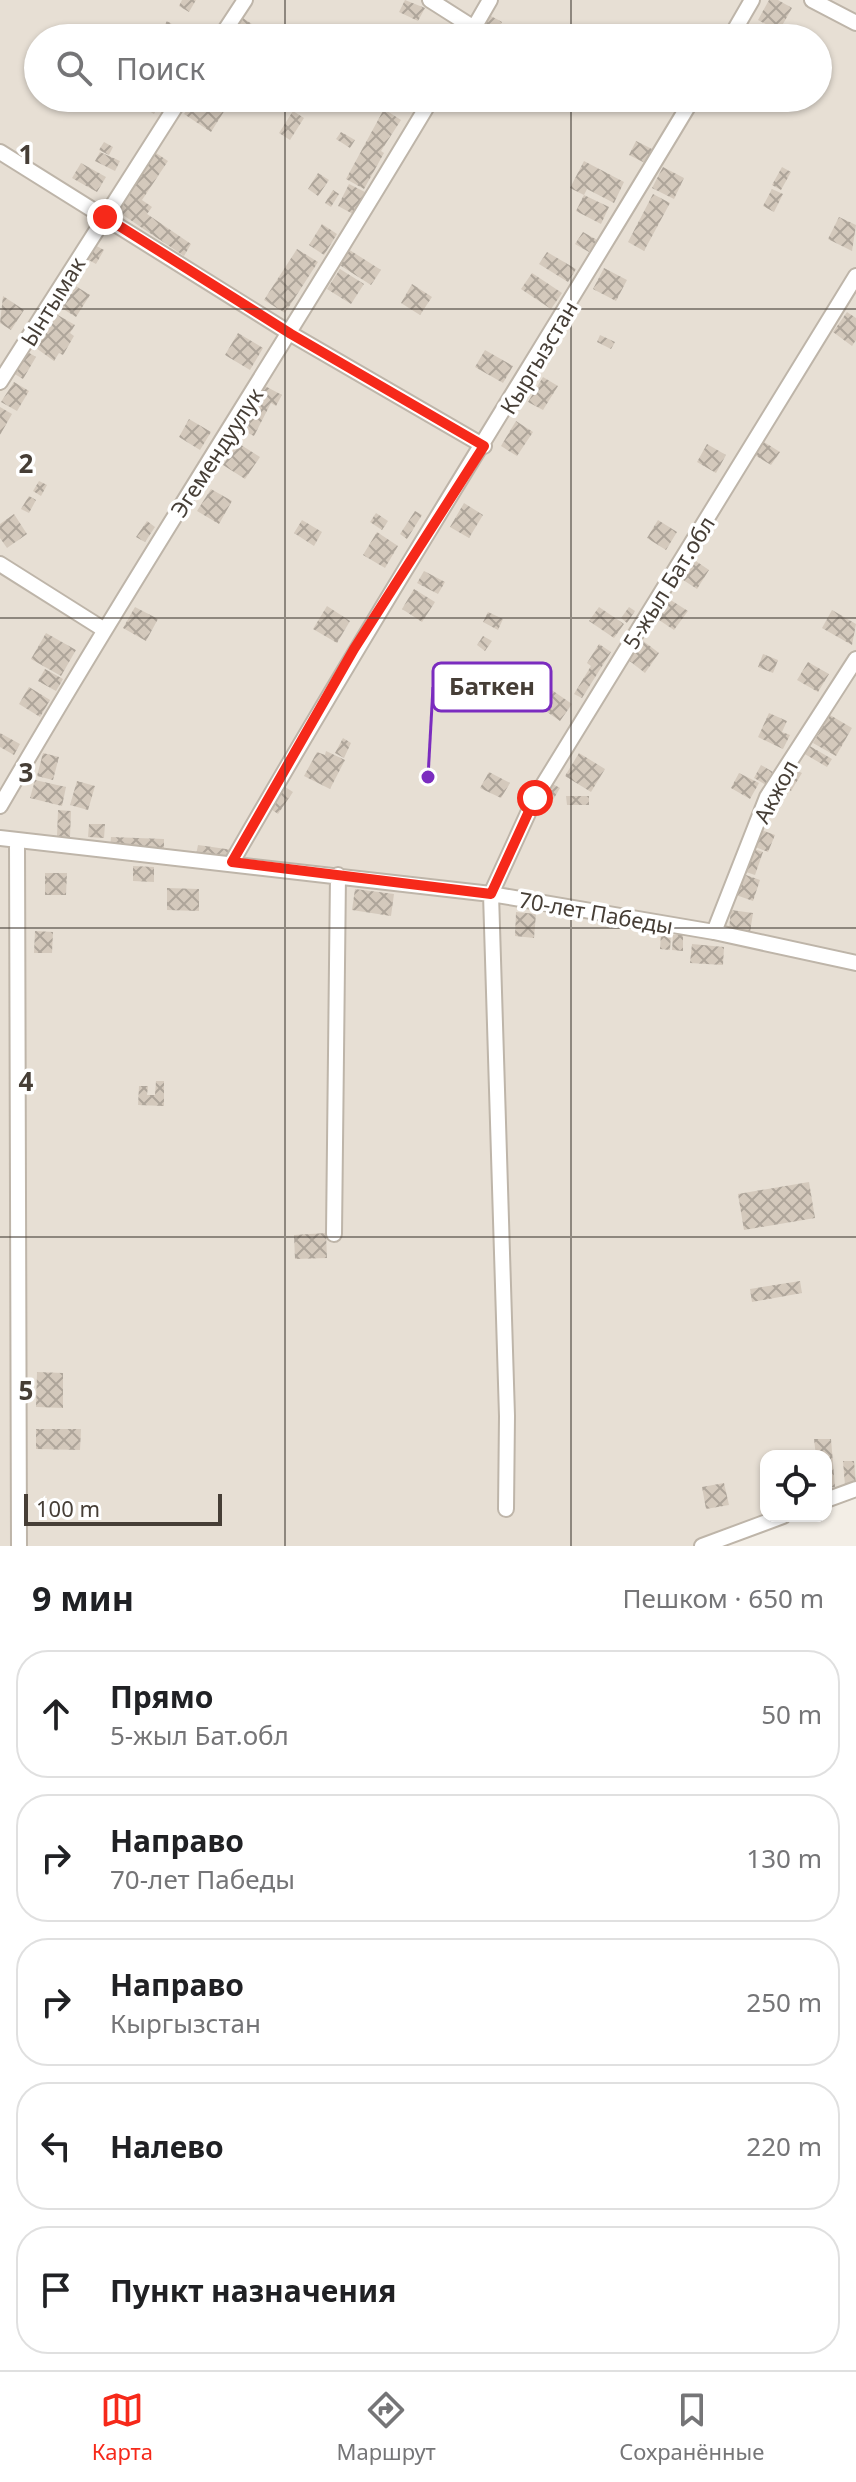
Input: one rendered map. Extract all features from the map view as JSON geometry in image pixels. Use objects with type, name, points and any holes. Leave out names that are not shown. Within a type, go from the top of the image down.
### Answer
[{"type":"street","points":[[229,24],[245,0]]},
{"type":"street","points":[[430,0],[460,24]]},
{"type":"street","points":[[476,24],[490,0]]},
{"type":"street","points":[[738,24],[752,0]]},
{"type":"street","points":[[812,0],[856,23]]},
{"type":"street","name":"Ынтымак","points":[[0,382],[172,112]]},
{"type":"street","name":"Эгемендуулук","points":[[0,806],[103,629],[291,334],[424,112]]},
{"type":"street","name":"Кыргызстан","points":[[232,862],[354,649],[484,446],[685,112]]},
{"type":"street","points":[[0,152],[291,334],[484,446]]},
{"type":"street","name":"5-жыл Бат.обл","points":[[491,894],[535,798],[856,276]]},
{"type":"street","points":[[0,564],[103,629]]},
{"type":"street","name":"Акжол","points":[[714,932],[767,797],[856,659]]},
{"type":"street","name":"70-лет Пабеды","points":[[0,838],[232,862],[491,894],[714,932],[856,963]]},
{"type":"street","points":[[17,842],[19,1546]]},
{"type":"street","points":[[334,1234],[338,875]]},
{"type":"street","points":[[491,894],[507,1416],[506,1509]]},
{"type":"street","points":[[832,1498],[856,1489]]},
{"type":"street","points":[[702,1546],[767,1522]]},
{"type":"shaded area","points":[[0,0],[856,0],[856,1489],[832,1497],[832,1450],[760,1450],[760,1519],[699,1546],[0,1546]]},
{"type":"building","points":[[182,0],[196,0],[189,12],[179,6]]},
{"type":"building","points":[[405,0],[425,8],[418,21],[399,12]]},
{"type":"building","points":[[769,0],[778,0],[792,8],[783,24],[766,24],[758,20]]},
{"type":"building","points":[[489,15],[502,22],[501,24],[484,24]]},
{"type":"building","points":[[185,112],[224,112],[211,132]]},
{"type":"building","points":[[292,112],[304,118],[290,140],[279,133]]},
{"type":"building","points":[[382,112],[389,112],[401,120],[381,151],[384,153],[364,189],[346,179]]},
{"type":"building","points":[[341,132],[355,140],[350,148],[336,139]]},
{"type":"building","points":[[636,141],[652,149],[645,163],[629,155]]},
{"type":"building","points":[[104,142],[113,147],[109,155],[99,150]]},
{"type":"building","points":[[153,151],[168,161],[142,200],[152,207],[147,214],[191,244],[184,256],[114,209]]},
{"type":"building","points":[[100,152],[120,161],[115,171],[95,161]]},
{"type":"building","points":[[584,161],[624,182],[614,203],[587,189],[584,195],[570,188]]},
{"type":"building","points":[[81,163],[106,177],[97,192],[72,178]]},
{"type":"building","points":[[663,167],[684,178],[674,199],[652,188]]},
{"type":"building","points":[[782,167],[791,172],[781,190],[772,185]]},
{"type":"building","points":[[318,173],[329,180],[318,196],[308,189]]},
{"type":"building","points":[[349,184],[365,192],[353,214],[338,206]]},
{"type":"building","points":[[772,189],[783,194],[774,212],[763,206]]},
{"type":"building","points":[[333,190],[339,194],[331,207],[325,203]]},
{"type":"building","points":[[653,194],[670,203],[644,251],[628,242]]},
{"type":"building","points":[[584,195],[609,207],[601,224],[576,211]]},
{"type":"building","points":[[839,217],[856,225],[852,251],[828,239]]},
{"type":"building","points":[[322,224],[337,234],[324,255],[309,245]]},
{"type":"building","points":[[583,232],[597,240],[589,252],[575,244]]},
{"type":"building","points":[[93,244],[104,250],[96,264],[85,258]]},
{"type":"building","points":[[297,249],[318,262],[285,313],[264,300]]},
{"type":"building","points":[[348,249],[381,270],[371,285],[338,264]]},
{"type":"building","points":[[547,252],[576,269],[568,282],[539,264]]},
{"type":"building","points":[[604,268],[627,280],[616,301],[593,289]]},
{"type":"building","points":[[340,269],[364,284],[351,304],[327,289]]},
{"type":"building","points":[[532,273],[562,293],[551,309],[521,289]]},
{"type":"building","points":[[412,284],[432,297],[420,315],[401,303]]},
{"type":"building","points":[[74,285],[90,295],[76,317],[60,307]]},
{"type":"building","points":[[3,296],[24,310],[11,330],[0,323]]},
{"type":"building","points":[[847,312],[856,318],[856,340],[852,346],[833,332]]},
{"type":"building","points":[[56,314],[75,325],[70,333],[74,336],[63,355],[59,353],[54,361],[36,348],[41,342],[36,339],[41,329],[46,332]]},
{"type":"building","points":[[238,333],[263,348],[250,370],[225,355]]},
{"type":"building","points":[[600,335],[615,342],[611,349],[597,342]]},
{"type":"building","points":[[485,350],[513,366],[503,383],[475,367]]},
{"type":"building","points":[[26,351],[36,357],[23,379],[13,373]]},
{"type":"building","points":[[543,377],[558,386],[543,410],[528,402]]},
{"type":"building","points":[[14,382],[29,391],[17,411],[1,402]]},
{"type":"building","points":[[265,386],[282,395],[276,406],[271,403],[254,436],[242,430]]},
{"type":"building","points":[[0,407],[12,414],[0,435]]},
{"type":"building","points":[[189,419],[211,432],[200,450],[179,437]]},
{"type":"building","points":[[516,421],[533,432],[517,456],[501,446]]},
{"type":"building","points":[[764,442],[780,452],[771,465],[755,455]]},
{"type":"building","points":[[238,443],[260,457],[245,479],[223,465]]},
{"type":"building","points":[[707,444],[726,455],[716,473],[697,462]]},
{"type":"building","points":[[39,481],[47,485],[41,496],[33,491]]},
{"type":"building","points":[[211,489],[232,501],[219,524],[197,511]]},
{"type":"building","points":[[29,496],[36,500],[29,513],[21,509]]},
{"type":"building","points":[[464,503],[483,515],[469,538],[450,527]]},
{"type":"building","points":[[415,511],[422,515],[407,539],[400,534]]},
{"type":"building","points":[[376,513],[388,521],[382,530],[370,522]]},
{"type":"building","points":[[14,514],[27,534],[7,548],[0,538],[0,524]]},
{"type":"building","points":[[302,520],[322,532],[314,546],[294,533]]},
{"type":"building","points":[[658,520],[677,532],[666,550],[647,538]]},
{"type":"building","points":[[147,521],[155,527],[145,542],[136,537]]},
{"type":"building","points":[[377,532],[398,546],[385,568],[363,555]]},
{"type":"building","points":[[687,555],[709,570],[697,589],[674,574]]},
{"type":"building","points":[[424,571],[445,582],[438,594],[417,583]]},
{"type":"building","points":[[414,589],[435,602],[422,622],[402,609]]},
{"type":"building","points":[[669,599],[688,611],[674,630],[656,618]]},
{"type":"building","points":[[327,606],[350,621],[337,643],[313,629]]},
{"type":"building","points":[[135,607],[158,619],[146,641],[123,628]]},
{"type":"building","points":[[599,607],[624,624],[614,638],[589,621]]},
{"type":"building","points":[[629,607],[635,611],[627,623],[621,618]]},
{"type":"building","points":[[832,610],[856,624],[852,645],[822,628]]},
{"type":"building","points":[[488,612],[503,619],[498,630],[483,622]]},
{"type":"building","points":[[46,633],[76,650],[61,676],[31,659]]},
{"type":"building","points":[[483,636],[492,641],[485,651],[477,645]]},
{"type":"building","points":[[642,640],[659,653],[645,673],[627,659]]},
{"type":"building","points":[[599,644],[611,652],[582,698],[574,694],[591,666],[587,663]]},
{"type":"building","points":[[763,654],[778,660],[773,673],[758,667]]},
{"type":"building","points":[[808,662],[829,674],[818,692],[797,680]]},
{"type":"building","points":[[45,669],[63,679],[56,691],[38,681]]},
{"type":"building","points":[[546,686],[572,704],[560,721],[534,703]]},
{"type":"building","points":[[29,687],[50,700],[40,717],[19,704]]},
{"type":"building","points":[[769,713],[787,721],[782,732],[790,735],[783,749],[758,737]]},
{"type":"building","points":[[830,715],[852,728],[836,756],[813,743]]},
{"type":"building","points":[[0,733],[20,744],[14,755],[0,747]]},
{"type":"building","points":[[343,738],[351,743],[344,758],[335,753]]},
{"type":"building","points":[[808,745],[832,759],[827,767],[803,753]]},
{"type":"building","points":[[326,751],[345,760],[330,789],[304,776],[317,752],[325,755]]},
{"type":"building","points":[[43,753],[59,757],[53,780],[37,776]]},
{"type":"building","points":[[579,753],[605,769],[591,792],[565,776]]},
{"type":"building","points":[[761,765],[773,772],[766,785],[754,778]]},
{"type":"building","points":[[790,767],[802,773],[791,791],[780,785]]},
{"type":"building","points":[[489,772],[510,783],[501,798],[480,788]]},
{"type":"building","points":[[739,773],[759,783],[750,799],[731,788]]},
{"type":"building","points":[[35,780],[66,787],[62,806],[30,798]]},
{"type":"building","points":[[77,781],[95,786],[88,810],[70,805]]},
{"type":"building","points":[[549,782],[560,788],[546,812],[535,806]]},
{"type":"building","points":[[282,785],[293,792],[278,814],[268,807]]},
{"type":"building","points":[[566,796],[589,796],[589,805],[567,805]]},
{"type":"building","points":[[58,810],[71,811],[70,837],[57,836]]},
{"type":"building","points":[[89,824],[105,824],[104,838],[88,837]]},
{"type":"building","points":[[759,829],[775,835],[768,852],[753,846]]},
{"type":"building","points":[[111,837],[164,839],[164,852],[110,850]]},
{"type":"building","points":[[198,845],[233,850],[232,859],[196,855]]},
{"type":"building","points":[[754,849],[763,852],[755,875],[746,872]]},
{"type":"building","points":[[133,866],[154,867],[154,882],[133,881]]},
{"type":"building","points":[[45,873],[67,873],[66,895],[45,895]]},
{"type":"building","points":[[743,874],[760,880],[753,901],[736,895]]},
{"type":"building","points":[[167,888],[199,889],[199,911],[167,910]]},
{"type":"building","points":[[355,889],[394,894],[391,916],[352,910]]},
{"type":"building","points":[[731,910],[753,913],[750,932],[729,929]]},
{"type":"building","points":[[516,912],[536,914],[534,938],[515,936]]},
{"type":"building","points":[[35,931],[53,932],[52,953],[34,953]]},
{"type":"building","points":[[661,934],[671,934],[670,950],[660,949]]},
{"type":"building","points":[[673,935],[683,935],[683,951],[672,950]]},
{"type":"building","points":[[692,944],[724,947],[723,965],[690,963]]},
{"type":"building","points":[[156,1081],[164,1081],[164,1106],[138,1105],[139,1086],[148,1086],[147,1095],[155,1095]]},
{"type":"building","points":[[809,1182],[815,1218],[744,1230],[738,1194]]},
{"type":"building","points":[[326,1233],[327,1258],[295,1259],[294,1235]]},
{"type":"building","points":[[800,1281],[802,1293],[752,1302],[750,1289]]},
{"type":"building","points":[[37,1372],[63,1373],[63,1408],[36,1407]]},
{"type":"building","points":[[36,1429],[81,1429],[80,1450],[36,1449]]},
{"type":"building","points":[[814,1439],[831,1439],[832,1450],[815,1450]]},
{"type":"building","points":[[832,1451],[835,1487],[832,1487]]},
{"type":"building","points":[[843,1461],[854,1461],[856,1485],[845,1485]]},
{"type":"building","points":[[724,1483],[729,1505],[706,1509],[702,1487]]},
{"type":"place","name":"Баткен","points":[[428,777]]},
{"type":"route","points":[[105,217],[291,334],[484,446],[354,649],[232,862],[491,894],[535,798]]}]
